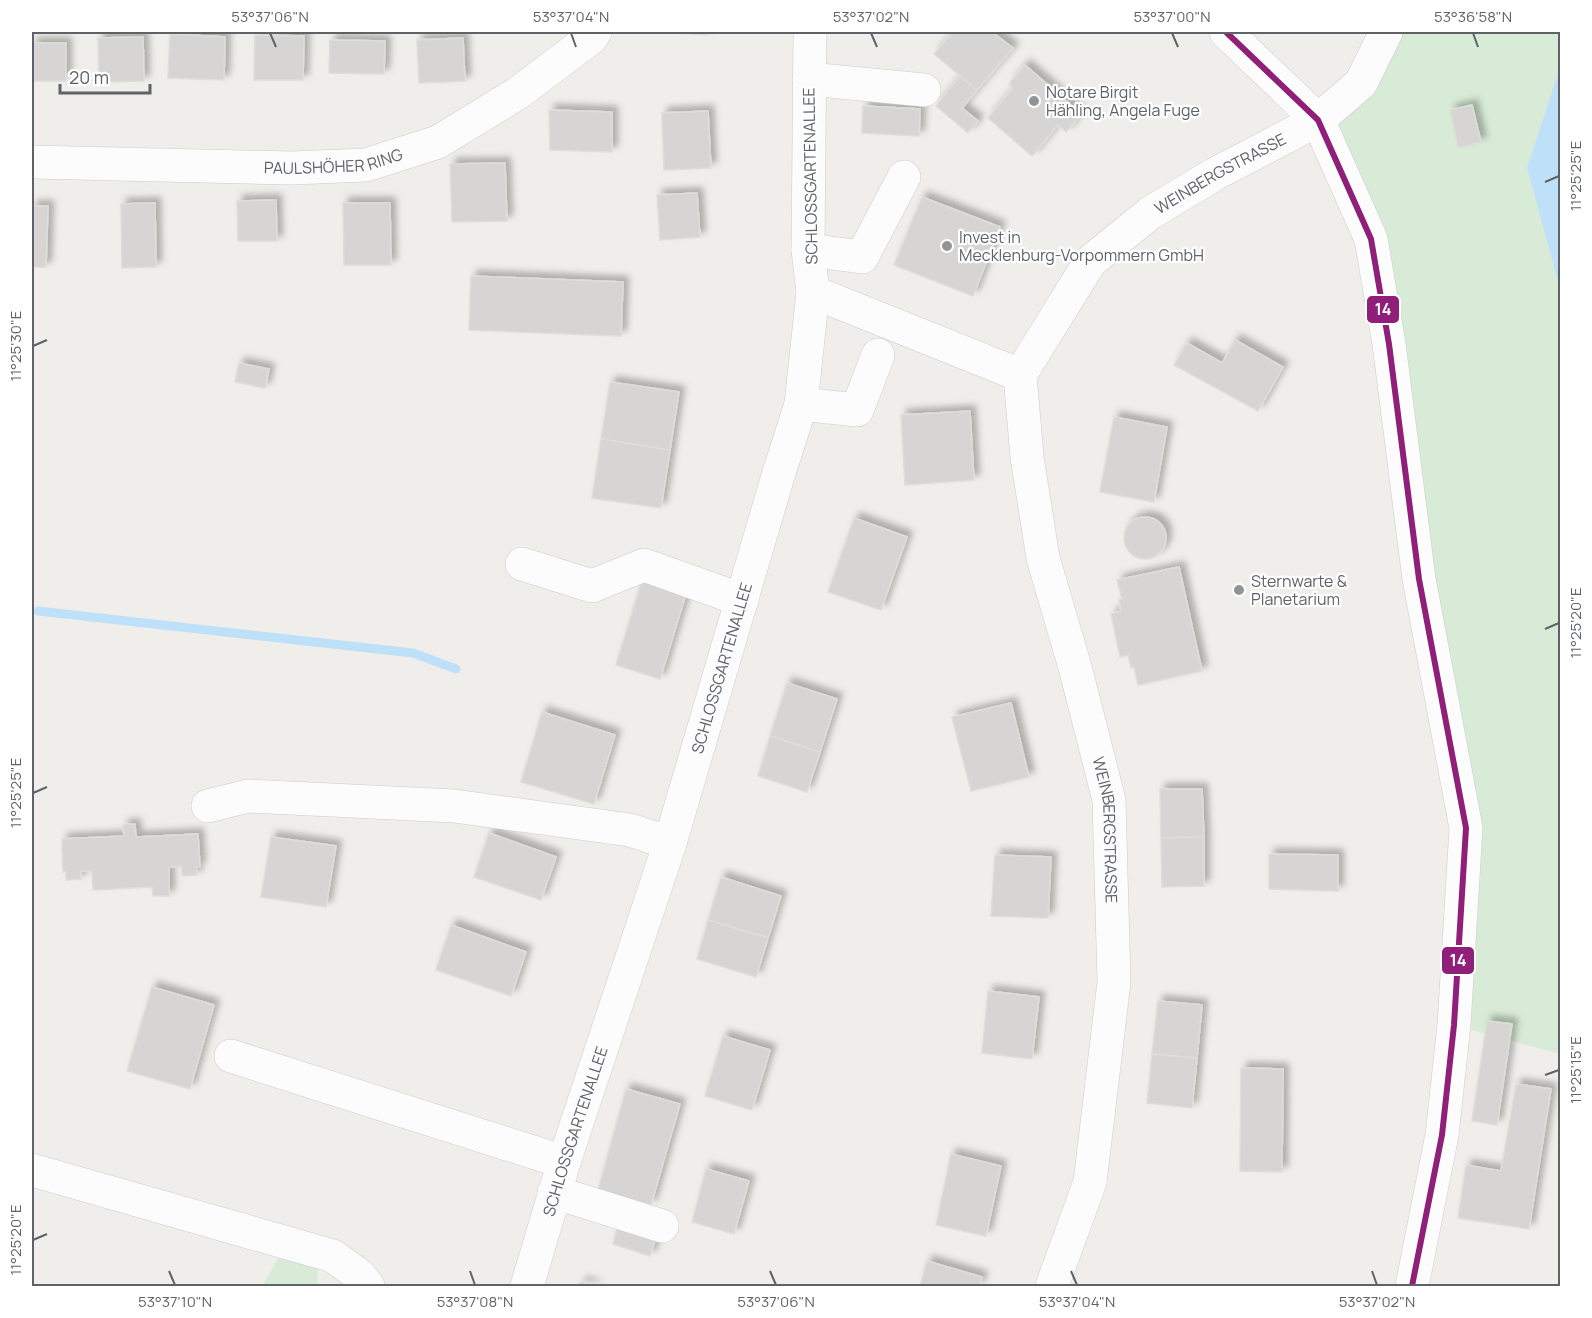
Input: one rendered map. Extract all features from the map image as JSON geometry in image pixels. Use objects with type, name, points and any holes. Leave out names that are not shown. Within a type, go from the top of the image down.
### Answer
[{"type":"street","name":"PAULSHÖHER RING","points":[[32,162],[292,168],[366,165],[438,142],[518,93],[591,38],[595,32]]},
{"type":"street","name":"SCHLOSSGARTENALLEE","points":[[527,1287],[554,1192],[670,843],[801,404],[813,292],[808,250],[810,32]]},
{"type":"street","points":[[1226,32],[1318,120],[1371,240],[1389,344],[1419,579],[1466,828],[1454,1025],[1443,1124],[1412,1287]]},
{"type":"street","name":"WEINBERGSTRASSE","points":[[1053,1287],[1090,1182],[1114,982],[1109,800],[1075,667],[1043,558],[1027,457],[1020,375],[1090,262],[1150,213],[1215,174],[1318,120],[1360,83],[1386,32]]},
{"type":"street","points":[[809,79],[924,90]]},
{"type":"street","points":[[808,250],[862,257],[904,177]]},
{"type":"street","points":[[813,292],[1020,375]]},
{"type":"street","points":[[801,404],[857,410],[878,355]]},
{"type":"street","points":[[522,564],[592,586],[644,566],[742,600]]},
{"type":"street","points":[[208,806],[248,796],[454,806],[630,830],[670,843]]},
{"type":"street","points":[[231,1056],[564,1162]]},
{"type":"street","points":[[32,1170],[333,1256],[359,1275],[368,1287]]},
{"type":"street","points":[[554,1192],[662,1226]]},
{"type":"green space","points":[[1386,32],[1560,32],[1560,67],[1527,168],[1560,289],[1560,1054],[1454,1025],[1466,828],[1389,344],[1318,120]]},
{"type":"green space","points":[[279,1257],[318,1264],[317,1286],[262,1286]]},
{"type":"water","points":[[1560,67],[1560,289],[1527,168]]},
{"type":"building","points":[[668,32],[707,32],[707,35]]},
{"type":"building","points":[[953,32],[992,32],[1013,48],[977,90],[934,54]]},
{"type":"building","points":[[170,34],[225,37],[224,80],[168,78]]},
{"type":"building","points":[[255,35],[304,36],[303,80],[254,80]]},
{"type":"building","points":[[143,37],[144,81],[99,82],[98,38]]},
{"type":"building","points":[[463,38],[465,81],[419,83],[417,40]]},
{"type":"building","points":[[330,40],[385,41],[384,74],[329,73]]},
{"type":"building","points":[[32,43],[66,43],[66,81],[32,81]]},
{"type":"building","name":"Notare Birgit Hähling, Angela Fuge","points":[[1025,65],[1081,114],[1066,132],[1058,125],[1032,156],[988,118],[1013,88],[1009,84]]},
{"type":"building","points":[[960,76],[977,90],[962,108],[978,121],[968,133],[936,106]]},
{"type":"building","points":[[1472,105],[1481,142],[1458,148],[1450,110]]},
{"type":"building","points":[[863,106],[920,109],[919,136],[862,133]]},
{"type":"building","points":[[549,110],[612,112],[612,152],[550,150]]},
{"type":"building","points":[[708,111],[711,168],[664,170],[662,113]]},
{"type":"building","points":[[505,163],[507,221],[452,222],[450,164]]},
{"type":"building","points":[[697,193],[700,237],[660,240],[657,195]]},
{"type":"building","name":"Invest in Mecklenburg-Vorpommern GmbH","points":[[922,197],[1000,227],[973,296],[894,265]]},
{"type":"building","points":[[276,200],[277,241],[238,241],[237,201]]},
{"type":"building","points":[[155,203],[156,267],[122,268],[121,204]]},
{"type":"building","points":[[343,203],[390,203],[391,265],[344,265]]},
{"type":"building","points":[[32,206],[48,206],[46,267],[32,267]]},
{"type":"building","points":[[471,276],[623,282],[621,336],[469,330]]},
{"type":"building","points":[[1235,340],[1283,367],[1258,411],[1174,365],[1187,343],[1222,363]]},
{"type":"building","points":[[239,363],[269,369],[265,388],[235,382]]},
{"type":"building","points":[[610,382],[679,392],[670,450],[601,439]]},
{"type":"building","points":[[970,411],[974,480],[905,485],[901,415]]},
{"type":"building","points":[[1114,417],[1167,427],[1154,502],[1100,492]]},
{"type":"building","points":[[601,439],[670,450],[661,508],[592,498]]},
{"type":"building","points":[[1145,517],[1160,523],[1166,538],[1160,553],[1145,559],[1130,553],[1124,538],[1130,523]]},
{"type":"building","points":[[854,518],[907,537],[881,610],[828,592]]},
{"type":"building","points":[[1179,567],[1202,671],[1138,685],[1134,667],[1131,668],[1128,655],[1120,657],[1111,614],[1121,611],[1119,599],[1122,599],[1117,580]]},
{"type":"building","points":[[642,580],[686,594],[660,679],[616,665]]},
{"type":"building","points":[[787,683],[837,699],[820,752],[770,736]]},
{"type":"building","points":[[1011,703],[1029,777],[971,791],[952,717]]},
{"type":"building","points":[[542,712],[615,735],[594,804],[521,782]]},
{"type":"building","points":[[770,736],[820,752],[807,792],[758,776]]},
{"type":"building","points":[[1160,789],[1202,789],[1204,837],[1161,838]]},
{"type":"building","points":[[135,824],[136,837],[198,834],[200,867],[196,867],[197,875],[182,876],[182,866],[169,867],[169,896],[153,896],[152,887],[93,890],[92,871],[81,871],[81,879],[66,880],[66,871],[63,872],[62,839],[124,836],[123,825]]},
{"type":"building","points":[[489,833],[556,857],[541,900],[474,877]]},
{"type":"building","points":[[271,837],[336,846],[326,907],[261,897]]},
{"type":"building","points":[[1204,837],[1204,886],[1162,887],[1161,838]]},
{"type":"building","points":[[1269,854],[1338,855],[1338,891],[1269,889]]},
{"type":"building","points":[[995,855],[1051,857],[1048,918],[991,916]]},
{"type":"building","points":[[721,877],[781,896],[768,938],[708,920]]},
{"type":"building","points":[[708,920],[768,938],[756,977],[697,959]]},
{"type":"building","points":[[451,925],[526,952],[511,996],[436,970]]},
{"type":"building","points":[[152,987],[214,1005],[190,1089],[127,1071]]},
{"type":"building","points":[[988,991],[1039,997],[1032,1059],[982,1053]]},
{"type":"building","points":[[1158,1001],[1202,1005],[1197,1058],[1152,1054]]},
{"type":"building","points":[[1487,1021],[1512,1024],[1497,1125],[1472,1121]]},
{"type":"building","points":[[723,1036],[770,1050],[752,1110],[705,1096]]},
{"type":"building","points":[[1152,1054],[1197,1058],[1192,1108],[1147,1103]]},
{"type":"building","points":[[1241,1068],[1283,1069],[1282,1172],[1240,1171]]},
{"type":"building","points":[[1516,1084],[1551,1089],[1529,1229],[1458,1218],[1466,1165],[1501,1171]]},
{"type":"building","points":[[626,1089],[680,1104],[651,1205],[598,1190]]},
{"type":"building","points":[[951,1154],[1001,1166],[986,1236],[936,1225]]},
{"type":"building","points":[[706,1169],[749,1181],[734,1234],[692,1222]]},
{"type":"building","points":[[618,1225],[656,1237],[650,1256],[613,1244]]},
{"type":"building","points":[[927,1261],[982,1277],[979,1286],[920,1286]]},
{"type":"building","points":[[581,1282],[596,1286],[579,1286]]},
{"type":"waterway","points":[[38,611],[413,653],[456,669]]},
{"type":"transit line","name":"14","points":[[1226,32],[1318,120],[1371,239],[1389,344],[1419,579],[1466,828],[1454,1025],[1442,1135],[1412,1286]]},
{"type":"place","name":"Notare Birgit Hähling, Angela Fuge","points":[[1034,101]]},
{"type":"place","name":"Invest in Mecklenburg-Vorpommern GmbH","points":[[947,246]]},
{"type":"place","name":"Sternwarte & Planetarium","points":[[1239,590]]}]
